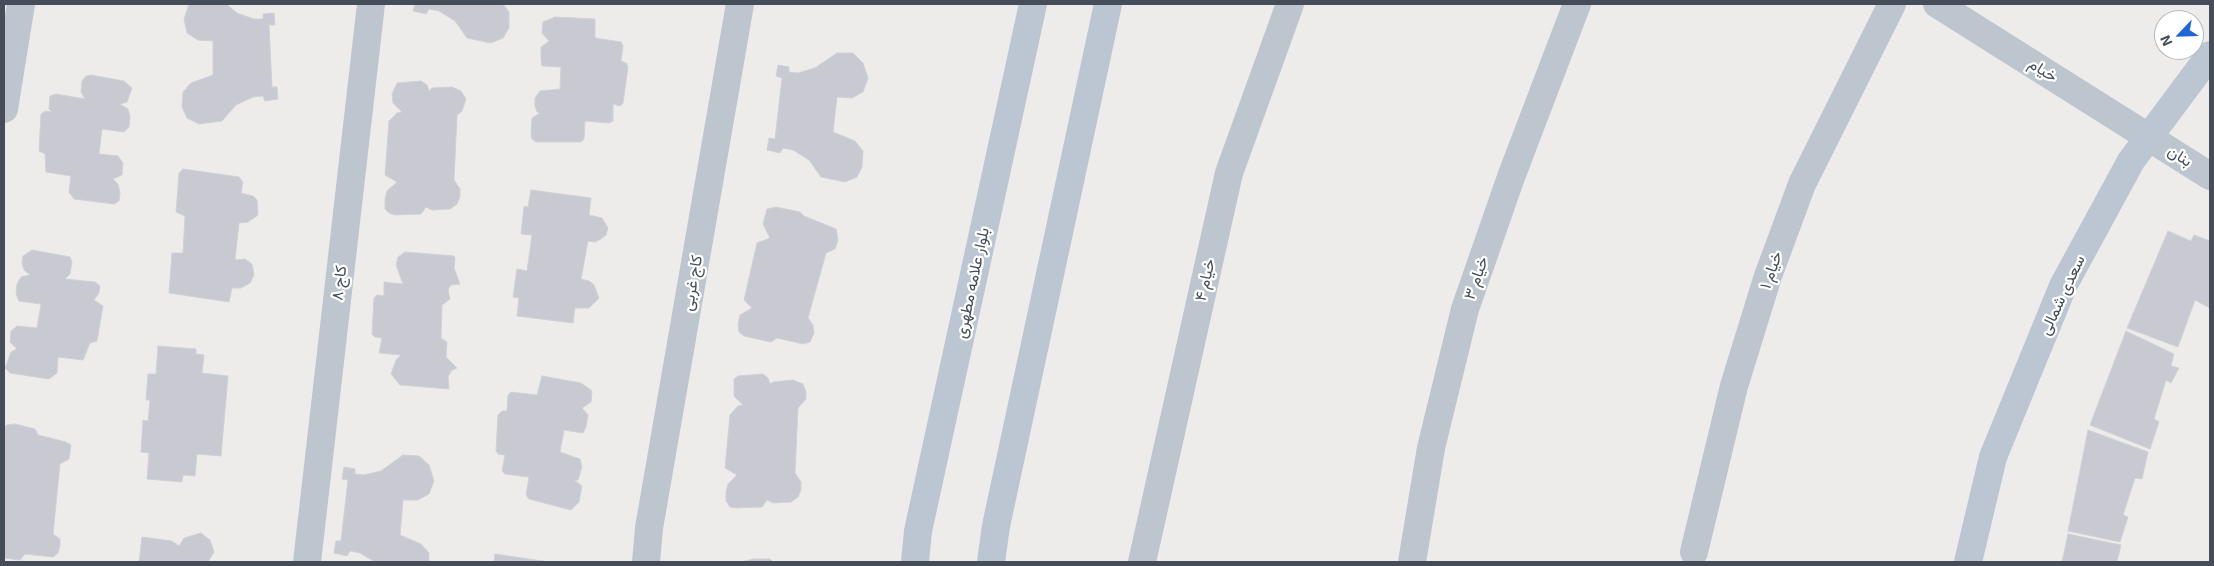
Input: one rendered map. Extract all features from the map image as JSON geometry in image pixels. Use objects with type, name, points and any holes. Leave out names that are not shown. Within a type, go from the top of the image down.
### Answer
[{"type":"main road","name":"بلوار علامه مطهری","points":[[915,562],[918,531],[1033,4]]},
{"type":"main road","points":[[991,562],[996,526],[1108,4]]},
{"type":"main road","name":"سعدی شمالی","points":[[1968,562],[1993,457],[2063,286],[2131,161],[2210,55]]},
{"type":"street","points":[[4,108],[21,4]]},
{"type":"street","name":"کاج ۸","points":[[307,562],[371,4]]},
{"type":"street","name":"کاج غربی","points":[[646,562],[650,528],[740,4]]},
{"type":"street","name":"خیام ۴","points":[[1142,562],[1229,173],[1290,4]]},
{"type":"street","name":"خیام ۳","points":[[1412,562],[1431,448],[1465,309],[1511,177],[1577,4]]},
{"type":"street","name":"خیام ۱","points":[[1694,552],[1734,386],[1768,276],[1802,184],[1892,4]]},
{"type":"street","name":"خیام","points":[[1937,4],[2149,137]]},
{"type":"street","name":"بنان","points":[[2149,137],[2210,176]]},
{"type":"building","points":[[189,4],[226,4],[237,13],[254,19],[263,19],[263,14],[274,13],[275,25],[269,25],[272,87],[277,87],[278,99],[265,101],[263,96],[253,97],[236,105],[222,121],[199,124],[187,118],[182,107],[183,92],[191,83],[213,75],[213,41],[198,40],[187,33],[184,19]]},
{"type":"building","points":[[415,4],[503,4],[509,12],[509,28],[503,38],[491,43],[467,38],[455,21],[439,11],[429,9],[426,14],[413,11]]},
{"type":"building","points":[[555,17],[595,19],[595,38],[621,42],[623,46],[621,61],[626,63],[628,67],[623,103],[620,106],[613,104],[613,121],[609,123],[585,121],[584,139],[581,142],[536,142],[532,139],[532,118],[540,113],[537,112],[535,106],[535,98],[540,91],[560,89],[561,67],[542,66],[541,59],[541,47],[549,41],[542,33],[543,22]]},
{"type":"building","points":[[837,53],[853,53],[863,63],[868,78],[863,92],[852,98],[837,97],[833,132],[855,141],[863,151],[862,167],[857,177],[845,182],[821,177],[809,160],[793,150],[783,148],[780,153],[767,150],[769,138],[775,139],[782,78],[776,76],[778,65],[789,67],[789,72],[798,73],[815,68]]},
{"type":"building","points":[[91,75],[124,81],[132,88],[127,102],[120,104],[128,109],[130,117],[129,127],[124,132],[102,129],[99,154],[118,156],[123,163],[122,175],[113,179],[118,184],[120,193],[119,201],[114,204],[74,199],[69,192],[71,176],[46,172],[45,154],[39,151],[41,114],[45,111],[52,112],[49,109],[50,96],[56,94],[85,99],[81,92],[82,81],[86,76]]},
{"type":"building","points":[[421,81],[427,85],[429,91],[432,88],[452,87],[461,91],[466,99],[462,111],[457,115],[454,180],[460,189],[460,196],[457,204],[450,209],[432,210],[426,207],[421,214],[395,215],[385,209],[387,191],[397,182],[385,175],[389,121],[397,113],[402,112],[393,103],[392,94],[397,83]]},
{"type":"building","points":[[183,169],[239,177],[243,182],[241,193],[253,196],[257,200],[258,215],[248,222],[239,223],[235,260],[245,259],[252,264],[254,275],[250,283],[241,288],[232,288],[229,302],[169,293],[172,253],[183,253],[185,216],[176,212],[179,173]]},
{"type":"building","points":[[531,190],[591,198],[589,215],[602,218],[608,228],[606,235],[601,239],[595,242],[588,241],[581,279],[589,281],[594,285],[599,298],[589,308],[575,308],[573,323],[517,316],[519,298],[513,297],[517,269],[527,271],[532,235],[521,234],[524,206],[528,207]]},
{"type":"building","points":[[776,207],[800,212],[804,216],[836,229],[838,240],[835,249],[826,253],[808,318],[813,325],[814,333],[810,342],[803,344],[777,338],[771,342],[744,336],[739,332],[740,315],[752,308],[744,300],[757,243],[770,238],[763,224],[767,209]]},
{"type":"building","points":[[2168,231],[2191,241],[2194,235],[2210,241],[2210,308],[2195,300],[2178,347],[2127,328]]},
{"type":"building","points":[[32,250],[70,257],[72,262],[70,274],[65,279],[95,282],[100,286],[99,293],[94,300],[103,306],[97,341],[90,343],[83,360],[58,357],[57,373],[49,379],[10,373],[5,368],[11,352],[17,349],[10,342],[11,331],[17,326],[37,328],[41,304],[19,301],[16,294],[17,284],[21,277],[30,275],[24,270],[22,263],[23,256]]},
{"type":"building","points":[[405,252],[454,256],[455,259],[454,268],[460,284],[451,285],[448,290],[450,299],[442,305],[441,338],[447,342],[446,357],[457,368],[451,371],[448,377],[449,389],[400,385],[391,374],[396,360],[401,355],[379,353],[382,338],[375,337],[372,334],[374,298],[377,295],[384,296],[384,282],[403,284],[396,265],[398,257]]},
{"type":"building","points":[[2126,331],[2174,354],[2171,366],[2179,368],[2171,383],[2166,380],[2154,419],[2159,422],[2150,449],[2090,425]]},
{"type":"building","points":[[158,346],[196,349],[196,354],[204,355],[202,373],[228,376],[221,456],[197,454],[195,476],[183,475],[182,482],[147,479],[149,453],[141,452],[143,420],[148,421],[150,400],[146,400],[148,374],[156,374]]},
{"type":"building","points":[[763,374],[768,378],[770,384],[793,380],[803,384],[806,392],[806,399],[798,408],[795,473],[801,482],[801,490],[798,497],[791,502],[773,503],[767,500],[762,507],[730,507],[726,501],[726,492],[728,484],[737,475],[725,468],[730,415],[738,406],[743,405],[734,396],[734,379],[738,376]]},
{"type":"building","points":[[542,376],[581,383],[592,391],[591,402],[582,408],[588,415],[583,433],[564,430],[560,452],[580,459],[582,467],[578,480],[574,480],[582,486],[579,502],[571,510],[529,499],[526,495],[529,477],[505,474],[502,471],[505,455],[498,454],[496,451],[498,415],[502,411],[507,411],[508,395],[511,392],[537,395]]},
{"type":"building","points":[[15,424],[35,429],[38,435],[71,445],[69,459],[60,464],[53,534],[60,539],[60,546],[58,553],[53,557],[25,554],[20,560],[4,558],[4,427]]},
{"type":"building","points":[[2088,430],[2148,452],[2142,479],[2135,478],[2123,515],[2128,517],[2120,542],[2068,531]]},
{"type":"building","points":[[403,455],[419,456],[429,465],[434,481],[429,494],[418,500],[403,500],[400,535],[421,544],[429,553],[429,562],[375,562],[360,553],[350,551],[347,556],[334,553],[336,541],[341,541],[348,480],[342,479],[344,467],[355,469],[355,474],[364,475],[381,471]]},
{"type":"building","points":[[201,533],[210,540],[214,552],[208,562],[139,562],[142,537],[172,541],[179,546],[184,538]]},
{"type":"building","points":[[2068,534],[2121,545],[2117,562],[2062,562]]},
{"type":"building","points":[[495,554],[549,562],[494,562]]},
{"type":"building","points":[[753,559],[770,559],[773,562],[741,562]]}]
